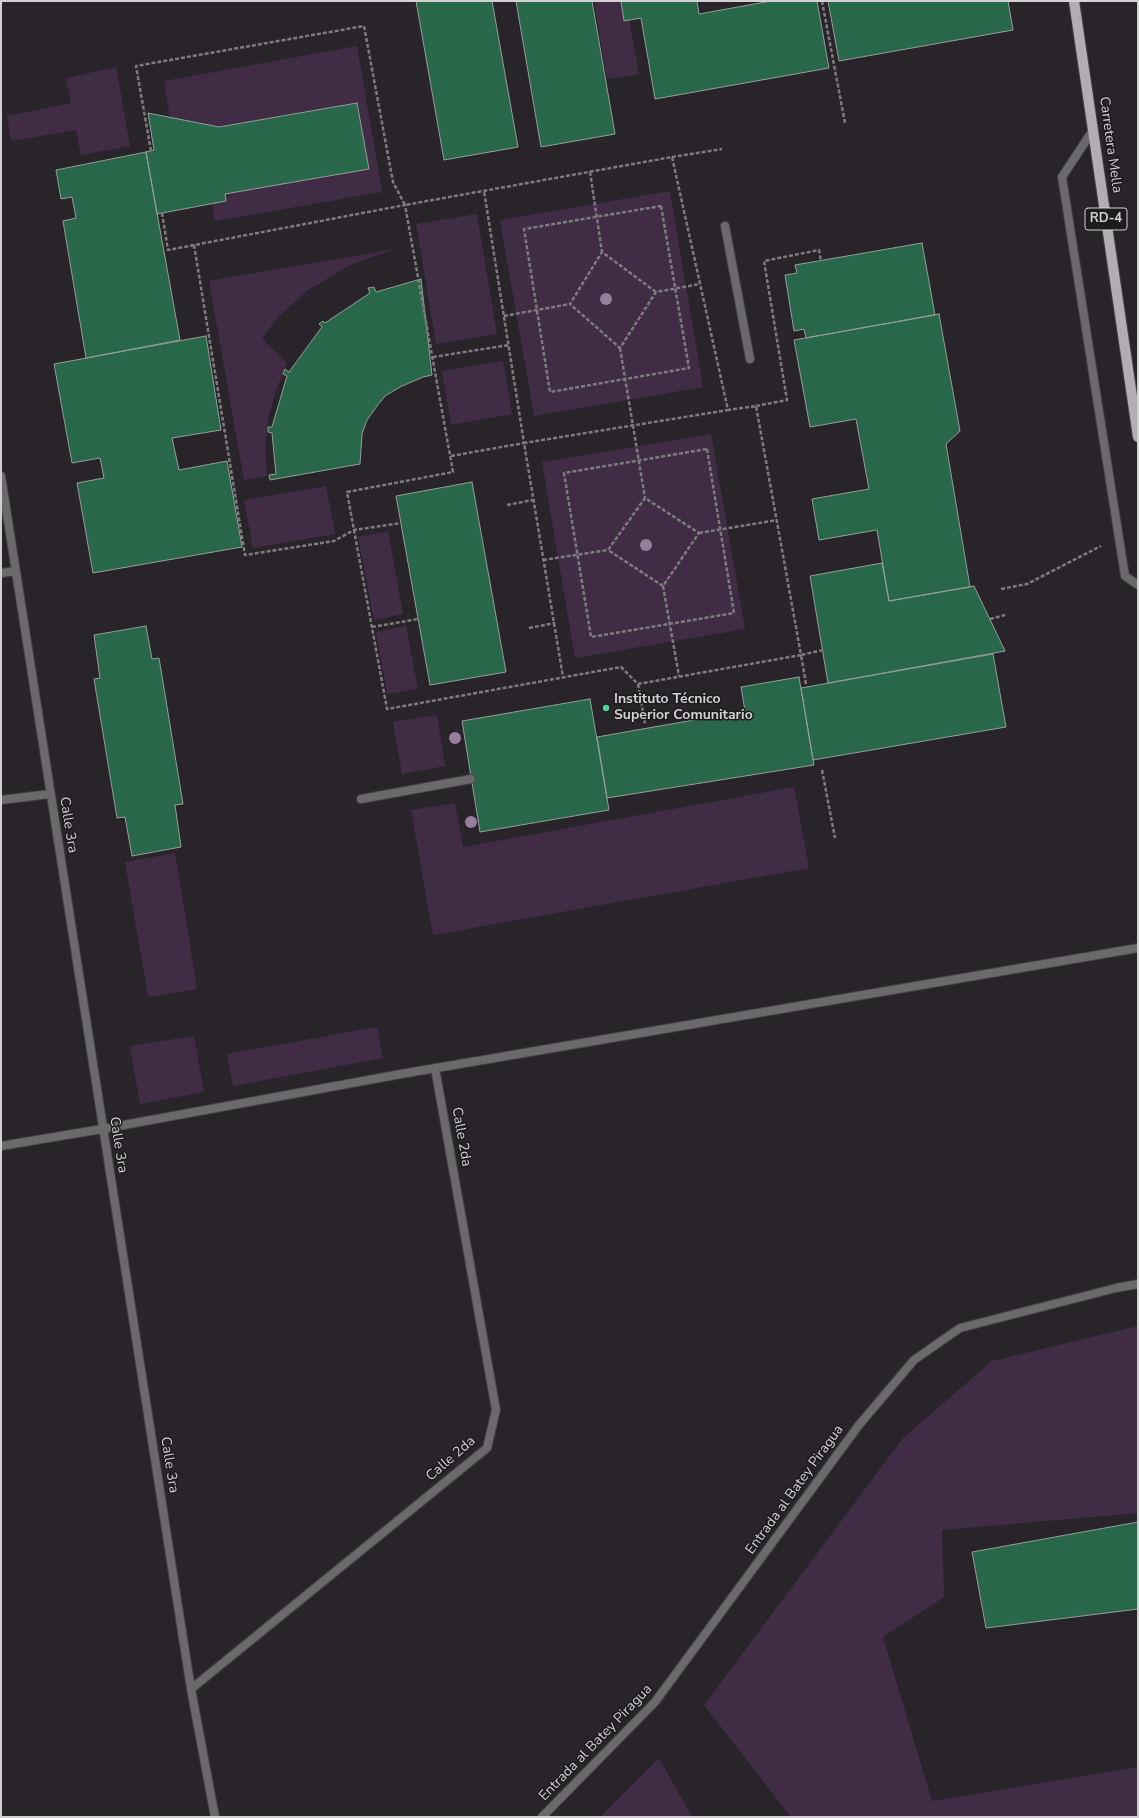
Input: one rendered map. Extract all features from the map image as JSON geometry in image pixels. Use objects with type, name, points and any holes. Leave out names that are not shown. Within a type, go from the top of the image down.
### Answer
[{"type":"main road","name":"Carretera Mella","points":[[1074,1],[1138,436]]},
{"type":"street","points":[[1093,130],[1062,177],[1125,576],[1138,585]]},
{"type":"street","points":[[725,226],[750,359]]},
{"type":"street","name":"Calle 3ra","points":[[1,476],[102,1129],[191,1689],[215,1817]]},
{"type":"street","points":[[1,573],[16,571]]},
{"type":"street","points":[[362,799],[471,779]]},
{"type":"street","points":[[1,800],[50,794]]},
{"type":"street","points":[[1,1146],[435,1068],[1138,948]]},
{"type":"street","name":"Calle 2da","points":[[191,1689],[487,1448],[496,1410],[435,1068]]},
{"type":"street","name":"Entrada al Batey Piragua","points":[[542,1817],[655,1702],[859,1425],[914,1360],[960,1328],[1116,1288],[1138,1284]]},
{"type":"path","points":[[822,1],[845,123]]},
{"type":"path","points":[[151,151],[136,66],[364,26],[393,182],[405,205],[453,472],[347,492],[387,709],[621,667],[638,684],[645,724]]},
{"type":"path","points":[[162,213],[168,250],[405,205],[722,149]]},
{"type":"path","points":[[672,157],[728,410]]},
{"type":"path","points":[[504,316],[570,304],[602,252],[590,172]]},
{"type":"path","points":[[484,191],[509,344],[532,500],[555,623],[563,677]]},
{"type":"path","points":[[661,206],[675,289],[690,368],[550,392],[524,229],[661,206]]},
{"type":"path","points":[[194,245],[246,556],[334,541],[354,530],[401,523]]},
{"type":"path","points":[[451,456],[787,400],[764,261],[819,250],[821,261]]},
{"type":"path","points":[[602,252],[656,292],[700,284]]},
{"type":"path","points":[[620,348],[656,292]]},
{"type":"path","points":[[570,304],[620,348],[645,498],[608,550]]},
{"type":"path","points":[[433,357],[509,344]]},
{"type":"path","points":[[756,406],[806,684]]},
{"type":"path","points":[[707,449],[721,530],[734,613],[591,637],[564,473],[707,449]]},
{"type":"path","points":[[645,498],[699,534],[777,520]]},
{"type":"path","points":[[507,505],[532,500]]},
{"type":"path","points":[[679,676],[663,586],[699,534]]},
{"type":"path","points":[[1001,589],[1027,584],[1097,547],[1120,544]]},
{"type":"path","points":[[543,560],[608,550],[663,586]]},
{"type":"path","points":[[990,619],[1005,615]]},
{"type":"path","points":[[372,627],[418,619]]},
{"type":"path","points":[[529,628],[555,623]]},
{"type":"path","points":[[638,684],[823,650]]},
{"type":"path","points":[[822,770],[835,838]]},
{"type":"shaded area","points":[[594,1],[626,1],[639,74],[607,79]]},
{"type":"shaded area","points":[[357,46],[382,192],[215,221],[212,203],[225,194],[369,169],[357,103],[219,127],[170,118],[164,81]]},
{"type":"shaded area","points":[[116,67],[130,146],[81,155],[76,130],[11,141],[7,116],[71,103],[66,78]]},
{"type":"shaded area","points":[[670,191],[703,387],[534,416],[500,220]]},
{"type":"shaded area","points":[[477,214],[497,334],[436,344],[416,224]]},
{"type":"shaded area","points":[[395,249],[350,265],[307,291],[278,317],[262,339],[287,363],[275,393],[268,420],[265,451],[267,476],[244,480],[209,281]]},
{"type":"shaded area","points":[[503,361],[512,414],[451,425],[442,371]]},
{"type":"shaded area","points":[[711,434],[745,629],[575,658],[542,462]]},
{"type":"shaded area","points":[[326,486],[335,534],[253,548],[244,500]]},
{"type":"shaded area","points":[[388,531],[403,614],[374,620],[358,537]]},
{"type":"shaded area","points":[[406,626],[418,689],[387,694],[376,632]]},
{"type":"shaded area","points":[[437,715],[445,766],[402,774],[393,722]]},
{"type":"shaded area","points":[[794,787],[809,868],[433,935],[411,810],[455,803],[463,847]]},
{"type":"shaded area","points":[[175,853],[197,989],[148,997],[125,862]]},
{"type":"shaded area","points":[[377,1027],[383,1058],[233,1086],[227,1054]]},
{"type":"shaded area","points":[[194,1036],[204,1092],[140,1104],[130,1046]]},
{"type":"shaded area","points":[[1138,1326],[1138,1513],[942,1530],[944,1597],[883,1637],[932,1801],[1138,1767],[1138,1817],[791,1817],[704,1705],[903,1438],[992,1361]]},
{"type":"shaded area","points":[[659,1758],[692,1817],[600,1817]]},
{"type":"building","points":[[416,1],[492,1],[518,147],[444,160]]},
{"type":"building","points":[[516,1],[592,1],[615,134],[541,147]]},
{"type":"building","points":[[621,1],[697,1],[699,14],[771,1],[817,1],[829,68],[655,99],[641,18],[624,21]]},
{"type":"building","points":[[828,1],[1008,1],[1013,30],[839,61]]},
{"type":"building","points":[[357,103],[369,169],[225,194],[226,201],[157,214],[146,152],[154,150],[148,113],[219,127]]},
{"type":"building","points":[[146,152],[180,340],[86,358],[63,221],[76,218],[72,197],[61,199],[56,170]]},
{"type":"building","points":[[922,243],[935,315],[806,338],[804,329],[794,331],[785,275],[797,273],[795,265]]},
{"type":"building","points":[[421,279],[432,375],[423,377],[400,387],[385,396],[367,420],[362,434],[360,464],[270,480],[269,475],[276,474],[272,433],[268,432],[268,427],[272,427],[287,376],[283,374],[285,369],[289,372],[322,327],[319,324],[323,321],[325,323],[370,293],[368,288],[374,287],[376,292]]},
{"type":"building","points":[[939,314],[960,431],[946,444],[970,587],[889,601],[877,530],[819,540],[812,499],[869,489],[856,419],[810,427],[794,340]]},
{"type":"building","points":[[206,336],[221,430],[172,438],[179,470],[227,461],[242,547],[93,573],[77,483],[104,478],[100,458],[72,463],[54,364]]},
{"type":"building","points":[[472,482],[506,672],[430,685],[396,496]]},
{"type":"building","points":[[882,563],[889,601],[974,586],[1005,651],[828,683],[810,576]]},
{"type":"building","points":[[146,626],[152,659],[159,658],[183,804],[175,805],[181,847],[132,856],[125,817],[117,818],[94,679],[100,678],[94,635]]},
{"type":"building","points":[[993,654],[1006,727],[813,760],[801,688]]},
{"type":"building","points":[[799,677],[814,765],[607,798],[597,737],[745,711],[741,687]]},
{"type":"building","points":[[590,699],[609,810],[480,832],[462,721]]},
{"type":"building","points":[[1138,1522],[1138,1609],[986,1628],[972,1552]]},
{"type":"place","name":"Instituto Técnico Superior Comunitario","points":[[606,708]]}]
